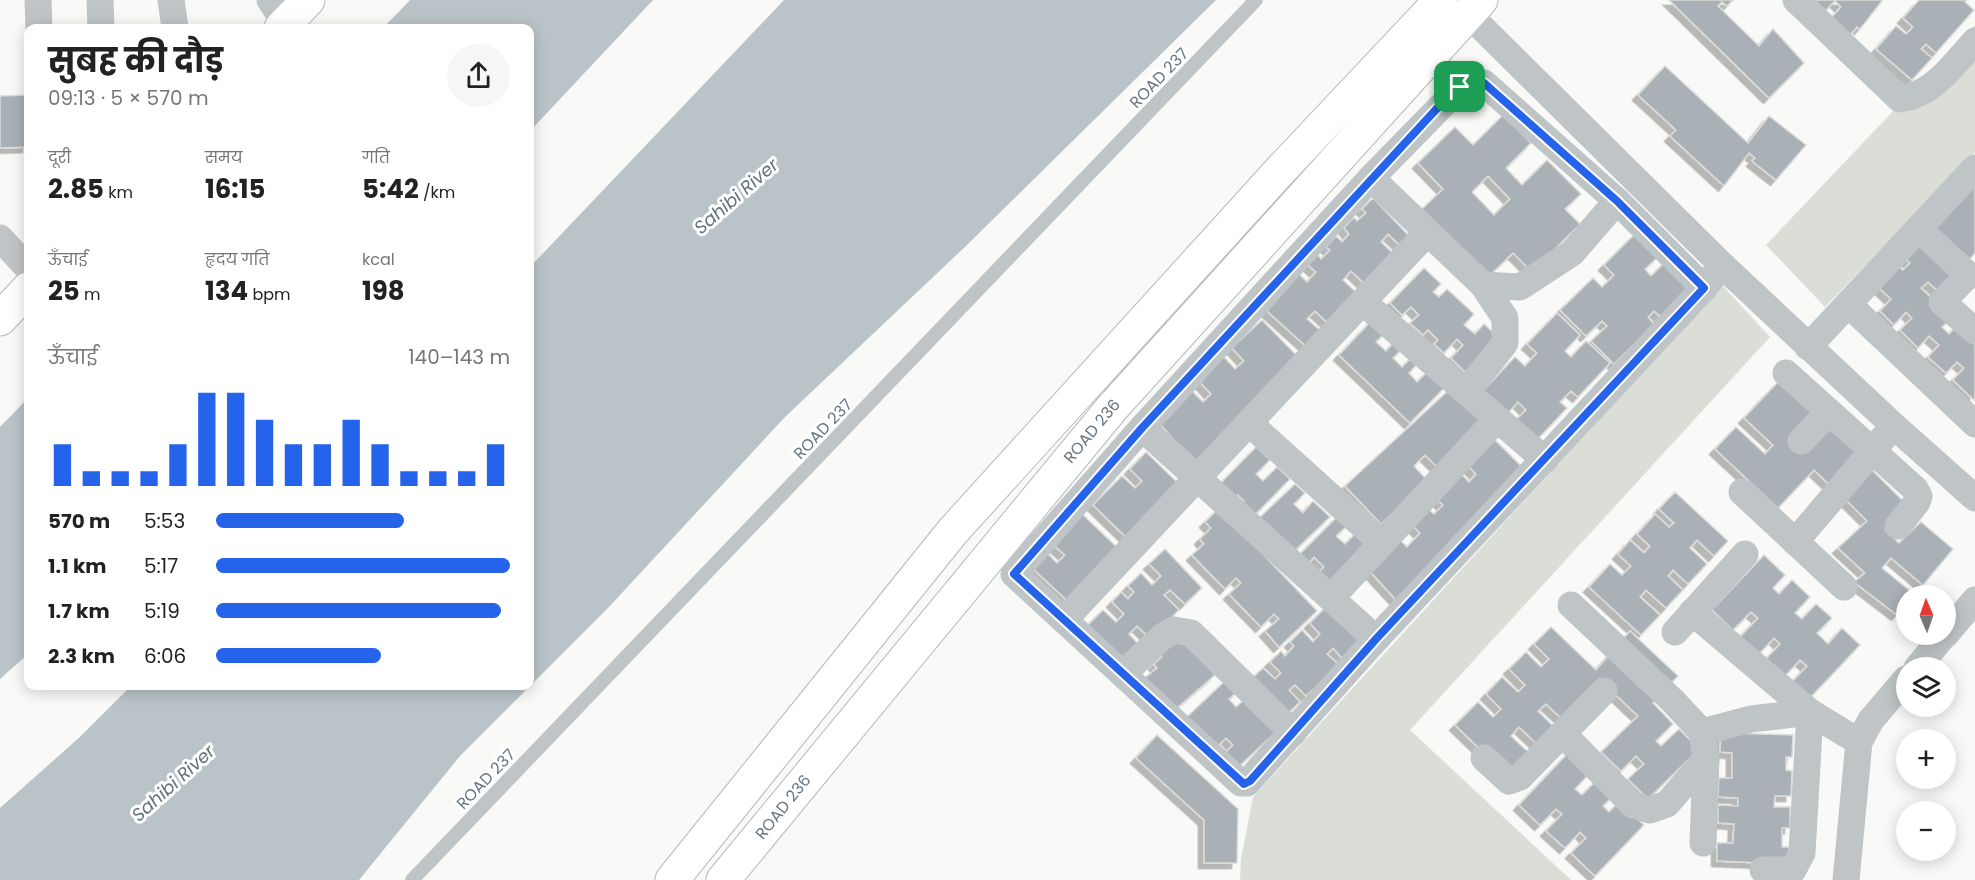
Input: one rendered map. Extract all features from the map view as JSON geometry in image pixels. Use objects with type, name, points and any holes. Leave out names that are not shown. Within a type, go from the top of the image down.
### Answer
[{"type":"street","points":[[38,0],[39,24]]},
{"type":"street","points":[[100,0],[101,24]]},
{"type":"street","points":[[171,0],[174,24]]},
{"type":"street","points":[[279,17],[308,0]]},
{"type":"street","points":[[1796,0],[1900,99],[1916,97],[1935,85],[1975,41]]},
{"type":"street","points":[[672,880],[953,531],[1252,201],[1461,3],[1722,265],[1894,426],[1975,498]]},
{"type":"street","name":"ROAD 236","points":[[723,880],[1112,408],[1461,3]]},
{"type":"street","points":[[1704,288],[1617,201],[1484,83],[1460,87],[1371,178],[1142,428],[1014,574],[1244,784],[1250,781],[1376,639],[1545,460],[1704,288],[1722,265]]},
{"type":"street","points":[[1808,346],[1975,168]]},
{"type":"street","points":[[1371,178],[1482,285],[1504,318],[1505,343],[1466,392]]},
{"type":"street","points":[[1482,285],[1520,287],[1572,253],[1617,201]]},
{"type":"street","points":[[1919,229],[1972,271],[1942,302],[1975,331]]},
{"type":"street","points":[[1064,620],[1364,303],[1427,233]]},
{"type":"street","points":[[0,238],[24,264]]},
{"type":"street","points":[[0,318],[24,293]]},
{"type":"street","points":[[1364,303],[1545,460]]},
{"type":"street","points":[[1848,304],[1975,424]]},
{"type":"street","points":[[1786,373],[1872,450],[1918,496],[1917,502],[1898,526]]},
{"type":"street","points":[[1801,441],[1830,412]]},
{"type":"street","points":[[1331,598],[1497,419]]},
{"type":"street","points":[[1249,423],[1382,543]]},
{"type":"street","points":[[1795,542],[1894,426]]},
{"type":"street","points":[[1142,428],[1376,639]]},
{"type":"street","points":[[1742,492],[1844,587]]},
{"type":"street","points":[[1745,554],[1683,622],[1810,712],[1858,742]]},
{"type":"street","points":[[1956,622],[1975,600]]},
{"type":"street","points":[[1571,605],[1672,700],[1702,732],[1706,759],[1703,843]]},
{"type":"street","points":[[1123,674],[1162,637],[1174,630],[1191,633],[1293,734]]},
{"type":"street","points":[[1926,657],[1936,645]]},
{"type":"street","points":[[1484,758],[1509,781],[1520,777],[1604,691]]},
{"type":"street","points":[[1846,880],[1858,742],[1871,720],[1896,691]]},
{"type":"street","points":[[1702,732],[1751,719],[1810,712]]},
{"type":"street","points":[[1763,870],[1793,870],[1803,853],[1810,712]]},
{"type":"street","points":[[1563,734],[1633,805],[1650,810],[1667,804],[1706,759]]},
{"type":"lane","name":"ROAD 237","points":[[412,880],[1256,0]]},
{"type":"shaded area","points":[[1975,25],[1975,152],[1825,307],[1766,245]]},
{"type":"shaded area","points":[[1722,285],[1770,337],[1410,730],[1571,880],[1240,880],[1241,859],[1253,797]]},
{"type":"water","points":[[410,0],[653,0],[534,127],[534,24],[387,24]]},
{"type":"water","name":"Sahibi River","points":[[784,0],[1216,0],[967,245],[785,417],[608,608],[534,682],[534,263]]},
{"type":"water","points":[[24,402],[24,658],[0,679],[0,427]]},
{"type":"water","name":"Sahibi River","points":[[127,690],[526,690],[460,756],[359,880],[0,880],[0,808],[81,736]]},
{"type":"building","points":[[1669,0],[1733,0],[1727,6],[1722,2],[1718,6],[1759,46],[1773,29],[1804,63],[1769,98]]},
{"type":"building","points":[[1813,0],[1882,1],[1860,29],[1857,27],[1850,35],[1831,18],[1841,7],[1835,1],[1825,11]]},
{"type":"building","points":[[1919,0],[1967,0],[1965,2],[1974,10],[1936,53],[1926,44],[1921,49],[1932,58],[1912,80],[1876,49],[1896,26],[1906,34],[1913,27],[1903,18]]},
{"type":"building","points":[[1665,66],[1748,143],[1769,116],[1806,145],[1776,180],[1752,161],[1755,158],[1749,153],[1724,186],[1670,136],[1676,130],[1638,95]]},
{"type":"building","points":[[24,95],[24,147],[0,148],[0,96]]},
{"type":"building","points":[[1503,115],[1531,143],[1506,168],[1522,185],[1547,160],[1581,194],[1565,209],[1580,224],[1532,272],[1513,253],[1488,277],[1421,210],[1443,189],[1418,163],[1455,127],[1473,145]],"holes":[[[1488,176],[1510,199],[1494,215],[1472,192]]]},
{"type":"building","points":[[1975,177],[1975,253],[1970,259],[1932,226]]},
{"type":"building","points":[[1373,198],[1411,238],[1402,247],[1388,234],[1381,242],[1395,255],[1367,286],[1351,271],[1343,280],[1359,295],[1330,325],[1315,311],[1307,319],[1323,333],[1309,349],[1267,311],[1299,274],[1307,282],[1316,272],[1308,265],[1318,255],[1321,259],[1330,250],[1326,247],[1336,236],[1342,242],[1349,234],[1344,228],[1354,217],[1357,221],[1366,213],[1362,209]]},
{"type":"building","points":[[1635,234],[1658,257],[1645,269],[1651,276],[1664,263],[1690,288],[1661,317],[1654,311],[1648,317],[1654,324],[1614,364],[1591,341],[1607,326],[1602,321],[1586,336],[1560,310],[1593,278],[1602,287],[1614,275],[1604,265]]},
{"type":"building","points":[[1914,239],[1956,280],[1942,295],[1928,282],[1921,288],[1952,317],[1942,327],[1949,334],[1959,324],[1975,339],[1975,401],[1953,380],[1964,368],[1957,362],[1946,373],[1928,357],[1939,345],[1929,336],[1918,348],[1900,330],[1912,318],[1906,312],[1894,325],[1880,311],[1891,299],[1873,282],[1893,261],[1903,270],[1910,263],[1900,254]]},
{"type":"building","points":[[1424,268],[1441,284],[1433,292],[1439,297],[1447,289],[1474,314],[1464,325],[1475,334],[1484,324],[1499,338],[1465,372],[1451,358],[1463,345],[1457,339],[1444,353],[1434,344],[1438,340],[1428,330],[1423,335],[1410,323],[1419,315],[1411,307],[1402,315],[1390,303]]},
{"type":"building","points":[[1557,313],[1580,335],[1565,351],[1571,357],[1586,341],[1610,363],[1578,397],[1571,391],[1560,402],[1567,408],[1535,442],[1514,422],[1526,410],[1518,402],[1506,415],[1482,392],[1515,357],[1525,366],[1537,353],[1527,344]]},
{"type":"building","points":[[1375,317],[1388,330],[1376,342],[1386,351],[1397,339],[1405,346],[1393,358],[1402,367],[1414,355],[1420,361],[1409,373],[1417,382],[1429,370],[1446,386],[1410,423],[1339,355]]},
{"type":"building","points":[[1262,320],[1299,358],[1197,468],[1156,419],[1189,388],[1203,402],[1211,394],[1198,380],[1223,356],[1235,369],[1244,361],[1232,348]]},
{"type":"building","points":[[1778,382],[1862,458],[1833,488],[1814,470],[1778,508],[1715,449],[1736,427],[1765,454],[1773,445],[1744,418]]},
{"type":"building","points":[[1450,389],[1484,425],[1439,469],[1425,455],[1414,466],[1427,480],[1381,524],[1345,486]]},
{"type":"building","points":[[1491,436],[1530,475],[1398,602],[1364,565],[1395,535],[1407,547],[1420,533],[1408,521],[1424,505],[1434,514],[1443,505],[1432,495],[1457,470],[1469,482],[1476,474],[1464,462]]},
{"type":"building","points":[[1256,447],[1270,460],[1256,474],[1263,481],[1277,467],[1290,479],[1252,518],[1239,506],[1244,501],[1238,495],[1233,501],[1218,486]]},
{"type":"building","points":[[1146,452],[1182,487],[1129,540],[1093,505],[1122,476],[1135,488],[1142,481],[1130,469]]},
{"type":"building","points":[[1871,469],[1909,507],[1885,530],[1899,543],[1921,522],[1953,549],[1923,585],[1891,558],[1882,568],[1903,585],[1896,585],[1896,614],[1854,582],[1865,573],[1838,548],[1867,521],[1843,497]]},
{"type":"building","points":[[1295,484],[1305,493],[1294,504],[1303,513],[1313,501],[1330,517],[1289,556],[1255,522]]},
{"type":"building","points":[[1675,492],[1728,541],[1714,556],[1697,540],[1690,548],[1707,564],[1688,584],[1673,570],[1668,576],[1683,590],[1666,608],[1646,590],[1640,597],[1660,615],[1641,635],[1589,587],[1610,564],[1622,575],[1631,566],[1618,554],[1630,540],[1644,553],[1650,546],[1637,534],[1655,514],[1669,527],[1674,523],[1659,509]]},
{"type":"building","points":[[1219,508],[1317,611],[1279,647],[1265,631],[1279,619],[1274,614],[1261,627],[1229,594],[1241,583],[1236,578],[1225,589],[1192,555],[1204,544],[1200,539],[1211,528],[1205,522]]},
{"type":"building","points":[[1079,511],[1123,553],[1073,606],[1029,565],[1044,550],[1057,563],[1065,555],[1050,542]]},
{"type":"building","points":[[1338,516],[1348,525],[1336,536],[1345,544],[1356,533],[1370,548],[1333,587],[1318,573],[1324,567],[1314,557],[1308,564],[1299,555]]},
{"type":"building","points":[[1165,549],[1202,588],[1185,604],[1170,590],[1164,595],[1179,610],[1150,638],[1137,626],[1129,634],[1141,647],[1122,665],[1085,628],[1103,610],[1116,622],[1124,614],[1112,602],[1121,592],[1128,599],[1134,592],[1128,586],[1141,573],[1152,585],[1161,576],[1149,564]]},
{"type":"building","points":[[1764,555],[1785,575],[1773,588],[1779,594],[1792,580],[1810,597],[1795,613],[1802,619],[1816,604],[1832,618],[1817,633],[1828,644],[1842,628],[1860,645],[1808,700],[1791,683],[1807,666],[1800,660],[1784,677],[1765,660],[1780,644],[1774,638],[1759,654],[1740,637],[1758,618],[1751,612],[1733,630],[1712,610]]},
{"type":"building","points":[[1327,606],[1362,643],[1344,660],[1333,648],[1327,654],[1339,665],[1306,696],[1295,685],[1289,690],[1300,702],[1283,718],[1248,682],[1263,668],[1275,679],[1281,673],[1270,662],[1281,651],[1285,656],[1294,646],[1290,642],[1302,630],[1313,642],[1320,634],[1310,623]]},
{"type":"building","points":[[1551,627],[1596,670],[1630,631],[1678,676],[1653,703],[1673,724],[1656,741],[1661,746],[1679,729],[1699,749],[1648,799],[1628,779],[1644,764],[1636,756],[1621,771],[1601,752],[1638,716],[1599,679],[1561,718],[1546,704],[1538,711],[1553,726],[1536,743],[1519,727],[1511,736],[1528,752],[1506,774],[1455,725],[1478,702],[1493,717],[1501,709],[1486,694],[1502,677],[1518,692],[1525,685],[1509,669],[1526,652],[1541,667],[1549,659],[1534,644]]},
{"type":"building","points":[[1180,634],[1215,675],[1171,713],[1142,680],[1157,668],[1154,664],[1162,657],[1158,652]]},
{"type":"building","points":[[1226,680],[1238,691],[1229,699],[1236,707],[1245,699],[1276,732],[1236,769],[1223,755],[1233,745],[1226,738],[1216,748],[1187,717]]},
{"type":"building","points":[[1721,733],[1793,735],[1792,757],[1786,757],[1786,770],[1792,771],[1791,796],[1775,796],[1774,807],[1790,807],[1790,828],[1782,828],[1782,847],[1789,847],[1789,864],[1717,861],[1717,843],[1733,843],[1734,824],[1718,823],[1718,805],[1738,806],[1738,798],[1718,797],[1719,778],[1732,778],[1732,753],[1720,752]]},
{"type":"building","points":[[1157,735],[1238,809],[1237,863],[1204,863],[1204,820],[1136,758]]},
{"type":"building","points":[[1567,754],[1589,774],[1575,789],[1582,795],[1596,781],[1613,796],[1603,806],[1609,812],[1619,802],[1644,825],[1595,876],[1571,853],[1586,838],[1580,832],[1565,848],[1546,831],[1562,814],[1556,809],[1540,825],[1519,805]]},
{"type":"route","points":[[1484,83],[1617,201],[1704,288],[1376,639],[1250,781],[1244,784],[1014,574],[1142,428],[1371,178],[1460,87],[1484,83]]}]
